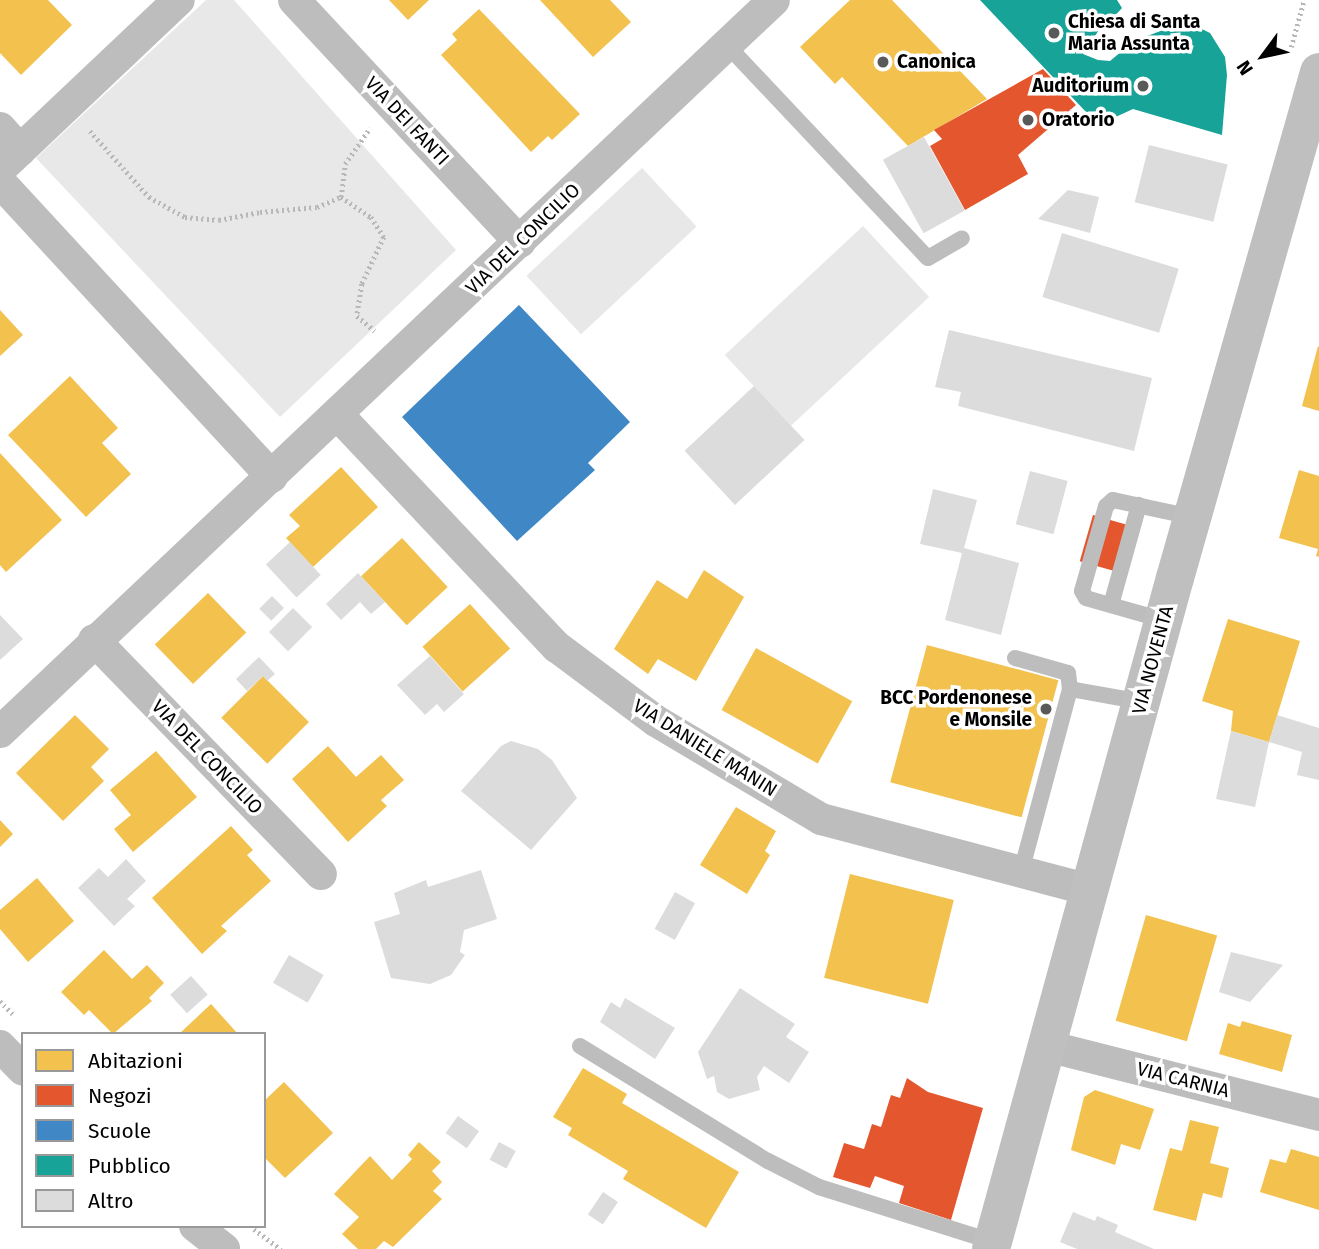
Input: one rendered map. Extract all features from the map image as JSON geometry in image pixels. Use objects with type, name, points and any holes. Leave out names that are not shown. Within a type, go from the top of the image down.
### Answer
[{"type":"street","points":[[7,149],[68,104],[179,0]]},
{"type":"street","name":"VIA DEI FANTI","points":[[294,0],[520,243]]},
{"type":"street","name":"VIA DEL CONCILIO","points":[[0,732],[94,640],[338,415],[774,0]]},
{"type":"street","name":"VIA NOVENTA","points":[[992,1246],[1163,620],[1319,72]]},
{"type":"street","points":[[0,182],[272,477]]},
{"type":"street","name":"VIA DANIELE MANIN","points":[[338,415],[557,647],[656,722],[821,819],[1090,890]]},
{"type":"street","name":"VIA DEL CONCILIO","points":[[94,640],[320,874]]},
{"type":"street","points":[[0,1046],[21,1068]]},
{"type":"street","name":"VIA CARNIA","points":[[1047,1046],[1319,1115]]},
{"type":"street","points":[[198,1228],[224,1249]]},
{"type":"lane","points":[[726,44],[928,258],[962,238]]},
{"type":"lane","points":[[1163,620],[1086,598],[1082,591],[1106,506],[1113,500],[1192,517]]},
{"type":"lane","points":[[1111,605],[1139,505]]},
{"type":"lane","points":[[1015,658],[1068,673],[1070,689],[1021,873]]},
{"type":"lane","points":[[1070,689],[1142,702]]},
{"type":"lane","points":[[580,1046],[768,1161],[819,1187],[992,1246]]},
{"type":"path","points":[[341,197],[345,164],[388,102]]},
{"type":"path","points":[[68,104],[149,197],[185,217],[219,220],[260,212],[317,207],[341,197]]},
{"type":"path","points":[[341,197],[371,216],[384,237],[362,284],[357,316],[400,355]]},
{"type":"path","points":[[253,1228],[281,1249]]},
{"type":"shaded area","points":[[206,0],[234,0],[456,250],[280,417],[36,158]]},
{"type":"shaded area","points":[[642,168],[697,227],[581,334],[526,276]]},
{"type":"shaded area","points":[[863,226],[929,297],[791,426],[725,355]]},
{"type":"building: Abitazioni","points":[[0,0],[48,0],[72,25],[21,75],[0,53]]},
{"type":"building: Abitazioni","points":[[389,0],[429,0],[408,20]]},
{"type":"building: Abitazioni","points":[[540,0],[610,0],[631,22],[593,57]]},
{"type":"building: Abitazioni","name":"Canonica","points":[[850,0],[892,0],[987,99],[908,146],[842,77],[835,84],[800,47]]},
{"type":"building: Abitazioni","points":[[479,9],[580,114],[552,140],[548,136],[531,152],[441,55],[457,40],[452,34]]},
{"type":"building: Abitazioni","points":[[0,310],[23,335],[0,356]]},
{"type":"building: Abitazioni","points":[[1319,347],[1319,411],[1302,406]]},
{"type":"building: Abitazioni","points":[[70,376],[118,428],[102,443],[131,474],[86,517],[8,435]]},
{"type":"building: Abitazioni","points":[[0,453],[62,520],[6,572],[0,565]]},
{"type":"building: Abitazioni","points":[[341,467],[378,507],[313,567],[286,538],[300,526],[289,515]]},
{"type":"building: Abitazioni","points":[[1299,470],[1319,476],[1319,557],[1316,556],[1318,549],[1279,538]]},
{"type":"building: Abitazioni","points":[[402,538],[448,587],[407,625],[361,576]]},
{"type":"building: Abitazioni","points":[[704,570],[744,597],[696,681],[658,659],[648,674],[614,649],[657,580],[687,599]]},
{"type":"building: Abitazioni","points":[[208,593],[246,633],[193,684],[155,644]]},
{"type":"building: Abitazioni","points":[[470,604],[510,649],[463,691],[422,647]]},
{"type":"building: Abitazioni","points":[[1228,619],[1300,641],[1269,742],[1231,731],[1233,711],[1202,701]]},
{"type":"building: Abitazioni","points":[[927,645],[1058,680],[1022,817],[890,782]]},
{"type":"building: Abitazioni","points":[[756,648],[852,701],[818,763],[722,710]]},
{"type":"building: Abitazioni","points":[[263,676],[309,722],[267,764],[221,718]]},
{"type":"building: Abitazioni","points":[[75,715],[109,749],[91,767],[104,781],[63,821],[16,773]]},
{"type":"building: Abitazioni","points":[[328,746],[356,777],[381,755],[404,780],[381,800],[387,806],[348,842],[292,779]]},
{"type":"building: Abitazioni","points":[[156,751],[197,797],[133,852],[114,829],[131,815],[110,790]]},
{"type":"building: Abitazioni","points":[[736,807],[776,831],[765,851],[770,855],[747,894],[700,865]]},
{"type":"building: Abitazioni","points":[[0,820],[13,834],[0,847]]},
{"type":"building: Abitazioni","points":[[231,826],[253,850],[247,855],[271,881],[221,926],[227,931],[202,954],[152,898]]},
{"type":"building: Abitazioni","points":[[850,874],[954,900],[928,1004],[824,978]]},
{"type":"building: Abitazioni","points":[[37,878],[74,921],[28,962],[0,929],[0,910]]},
{"type":"building: Abitazioni","points":[[1146,915],[1217,935],[1187,1041],[1116,1021]]},
{"type":"building: Abitazioni","points":[[104,950],[132,979],[147,965],[164,983],[149,998],[152,1001],[115,1032],[111,1032],[89,1010],[84,1015],[61,992]]},
{"type":"building: Abitazioni","points":[[211,1004],[236,1032],[181,1032]]},
{"type":"building: Abitazioni","points":[[1242,1021],[1292,1035],[1282,1072],[1219,1054],[1228,1023],[1240,1027]]},
{"type":"building: Abitazioni","points":[[583,1068],[627,1094],[622,1103],[739,1172],[706,1228],[623,1179],[628,1171],[568,1135],[572,1128],[553,1117]]},
{"type":"building: Abitazioni","points":[[284,1082],[333,1133],[285,1178],[266,1159],[266,1099]]},
{"type":"building: Abitazioni","points":[[1095,1090],[1154,1109],[1140,1150],[1121,1144],[1115,1165],[1071,1150],[1084,1097]]},
{"type":"building: Abitazioni","points":[[1190,1120],[1219,1127],[1210,1163],[1229,1168],[1222,1198],[1203,1193],[1196,1221],[1153,1210],[1170,1148],[1182,1151]]},
{"type":"building: Abitazioni","points":[[419,1142],[441,1162],[432,1171],[442,1182],[433,1191],[442,1199],[393,1247],[384,1241],[376,1249],[358,1249],[342,1234],[359,1217],[334,1194],[370,1156],[392,1180],[412,1159],[408,1155]]},
{"type":"building: Abitazioni","points":[[1291,1149],[1319,1157],[1319,1210],[1260,1192],[1270,1159],[1286,1163]]},
{"type":"building: Negozi","points":[[1043,69],[1076,105],[1018,155],[1028,174],[965,210],[930,146],[942,139],[934,130]]},
{"type":"building: Negozi","points":[[1093,515],[1138,528],[1125,574],[1080,561]]},
{"type":"building: Negozi","points":[[907,1078],[928,1092],[983,1108],[951,1220],[899,1203],[904,1186],[875,1176],[870,1188],[833,1177],[844,1143],[864,1149],[872,1124],[881,1127],[891,1095],[900,1098]]},
{"type":"building: Scuole","points":[[519,305],[630,422],[588,463],[595,470],[517,541],[402,417]]},
{"type":"building: Pubblico","name":"Auditorium","points":[[980,0],[1117,0],[1122,8],[1111,20],[1107,18],[1083,54],[1098,60],[1110,61],[1122,51],[1130,51],[1134,41],[1179,24],[1196,26],[1210,33],[1225,57],[1227,75],[1222,135],[1133,109],[1109,120],[1086,112]]},
{"type":"building: Altro","points":[[924,137],[965,210],[924,233],[883,160]]},
{"type":"building: Altro","points":[[1149,145],[1228,165],[1213,222],[1135,202]]},
{"type":"building: Altro","points":[[1068,190],[1099,197],[1090,233],[1038,219]]},
{"type":"building: Altro","points":[[1062,233],[1179,269],[1159,333],[1042,297]]},
{"type":"building: Altro","points":[[949,330],[1152,378],[1134,451],[958,406],[961,392],[935,387]]},
{"type":"building: Altro","points":[[754,386],[804,440],[735,505],[685,451]]},
{"type":"building: Altro","points":[[1030,471],[1068,481],[1053,534],[1016,524]]},
{"type":"building: Altro","points":[[933,489],[977,500],[964,548],[1019,563],[1001,635],[945,620],[962,553],[920,544]]},
{"type":"building: Altro","points":[[290,542],[321,575],[297,597],[266,565]]},
{"type":"building: Altro","points":[[358,573],[385,602],[371,614],[360,602],[341,620],[326,604]]},
{"type":"building: Altro","points":[[272,596],[284,608],[271,621],[259,609]]},
{"type":"building: Altro","points":[[293,608],[312,627],[288,651],[269,632]]},
{"type":"building: Altro","points":[[0,615],[23,639],[0,660]]},
{"type":"building: Altro","points":[[430,656],[464,694],[444,712],[437,704],[425,715],[397,685]]},
{"type":"building: Altro","points":[[259,657],[275,674],[267,681],[263,676],[247,691],[236,679]]},
{"type":"building: Altro","points":[[1277,715],[1319,728],[1319,780],[1297,775],[1302,752],[1269,742]]},
{"type":"building: Altro","points":[[1231,731],[1269,742],[1255,807],[1216,799]]},
{"type":"building: Altro","points":[[511,741],[538,749],[552,760],[577,798],[531,850],[461,791],[501,746]]},
{"type":"building: Altro","points":[[126,859],[146,881],[127,899],[135,906],[114,926],[78,888],[99,868],[108,877]]},
{"type":"building: Altro","points":[[481,870],[497,919],[464,930],[460,952],[465,955],[451,975],[430,984],[391,978],[374,922],[400,914],[394,893],[426,880],[428,887]]},
{"type":"building: Altro","points":[[675,892],[695,903],[675,940],[655,929]]},
{"type":"building: Altro","points":[[1231,952],[1283,965],[1250,1002],[1219,992]]},
{"type":"building: Altro","points":[[289,955],[324,975],[308,1003],[273,983]]},
{"type":"building: Altro","points":[[191,976],[208,995],[187,1013],[170,995]]},
{"type":"building: Altro","points":[[740,988],[795,1024],[786,1037],[809,1052],[789,1083],[764,1066],[757,1077],[760,1090],[729,1099],[717,1092],[714,1076],[707,1079],[698,1052]]},
{"type":"building: Altro","points":[[625,998],[675,1028],[655,1059],[600,1022],[611,1002],[620,1008]]},
{"type":"building: Altro","points":[[458,1116],[479,1131],[467,1148],[446,1133]]},
{"type":"building: Altro","points":[[499,1142],[516,1151],[506,1169],[490,1160]]},
{"type":"building: Altro","points":[[603,1192],[618,1202],[603,1224],[588,1214]]},
{"type":"building: Altro","points":[[1073,1212],[1095,1221],[1097,1216],[1118,1225],[1115,1232],[1154,1249],[1077,1249],[1060,1242]]},
{"type":"place","name":"Chiesa di Santa Maria Assunta","points":[[1054,33]]},
{"type":"place","name":"Canonica","points":[[883,62]]},
{"type":"place","name":"Auditorium","points":[[1143,86]]},
{"type":"place","name":"Oratorio","points":[[1028,120]]},
{"type":"place","name":"BCC Pordenonese e Monsile","points":[[1046,709]]}]
